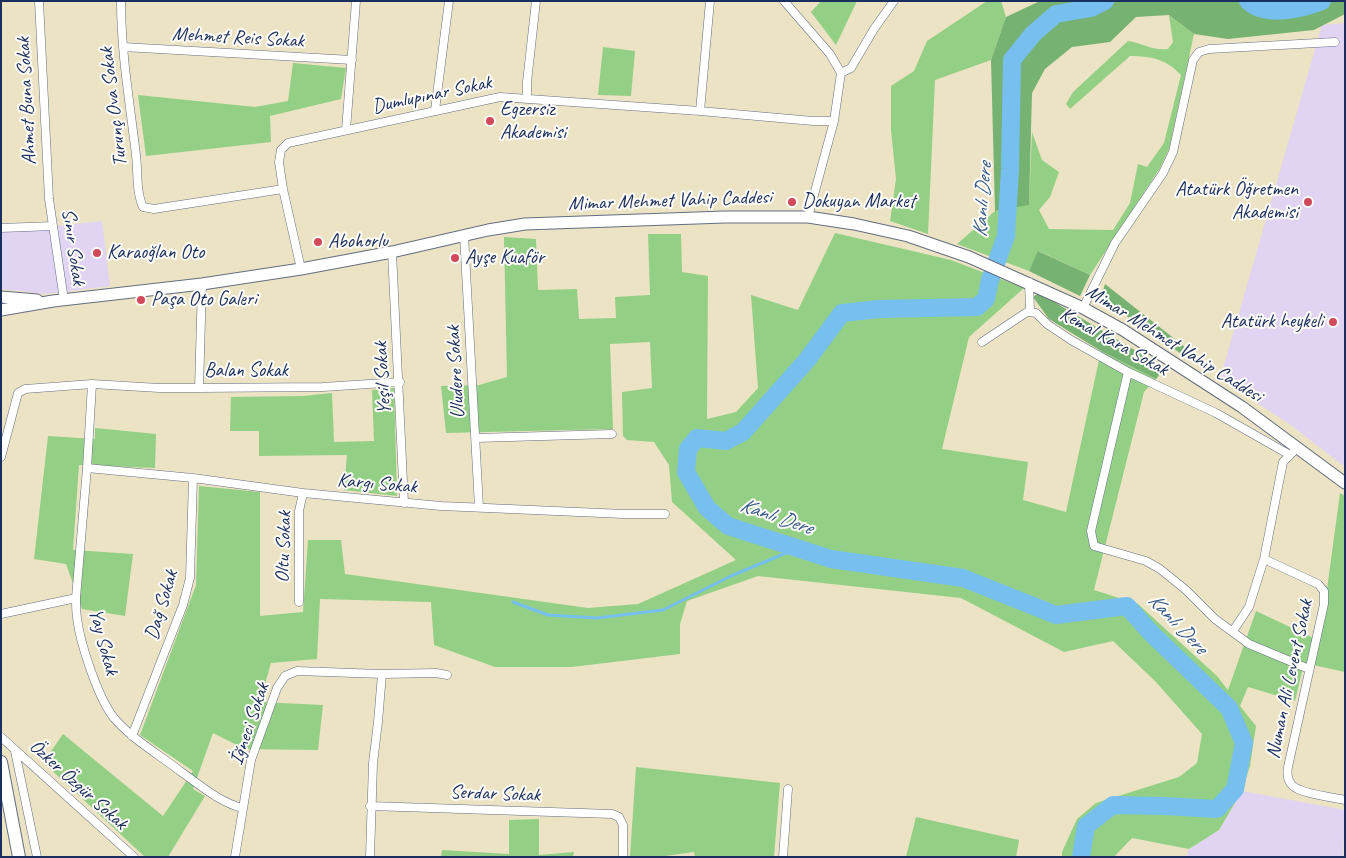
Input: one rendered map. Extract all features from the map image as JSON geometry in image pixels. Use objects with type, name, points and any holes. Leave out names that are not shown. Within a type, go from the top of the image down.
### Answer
[{"type":"highway","points":[[1,762],[19,857]]},
{"type":"main road","name":"Mimar Mehmet Vahip Caddesi","points":[[1,310],[58,300],[202,284],[301,269],[525,224],[725,217],[808,217],[854,224],[908,236],[969,257],[1029,282],[1083,308],[1123,330],[1201,379],[1242,407],[1294,451],[1345,483]]},
{"type":"main road","name":"Mimar Mehmet Vahip Caddesi","points":[[1,297],[58,300]]},
{"type":"street","name":"Ahmet Buna Sokak","points":[[39,1],[50,199]]},
{"type":"street","name":"Turunç Ova Sokak","points":[[121,1],[123,47],[137,161],[139,198],[143,208],[154,209],[283,189]]},
{"type":"street","points":[[346,130],[356,1]]},
{"type":"street","points":[[435,110],[449,1]]},
{"type":"street","points":[[527,98],[536,1]]},
{"type":"street","points":[[700,110],[710,1]]},
{"type":"street","points":[[784,1],[830,54],[841,73],[834,121],[808,217]]},
{"type":"street","points":[[841,73],[851,68],[874,29],[894,1]]},
{"type":"street","points":[[1083,308],[1115,243],[1163,173],[1172,152],[1193,60],[1200,52],[1208,49],[1334,42]]},
{"type":"street","name":"Mehmet Reis Sokak","points":[[123,47],[352,60]]},
{"type":"street","name":"Dumlupınar Sokak","points":[[283,189],[279,162],[281,150],[288,143],[500,97],[700,110],[813,121],[834,121]]},
{"type":"street","points":[[283,189],[301,269]]},
{"type":"street","name":"Sınır Sokak","points":[[50,199],[58,300]]},
{"type":"street","points":[[1,228],[52,226]]},
{"type":"street","name":"Uludere Sokak","points":[[464,235],[479,508]]},
{"type":"street","name":"Yeşil Sokak","points":[[392,252],[400,382],[404,503]]},
{"type":"street","points":[[982,342],[1027,312],[1030,312],[1029,282]]},
{"type":"street","points":[[199,388],[202,284]]},
{"type":"street","name":"Kemal Kara Sokak","points":[[1030,312],[1036,313],[1047,324],[1070,340],[1128,372],[1294,451]]},
{"type":"street","points":[[1128,372],[1091,531],[1094,546],[1146,561],[1160,569],[1186,590],[1215,619],[1249,644],[1309,669]]},
{"type":"street","name":"Balan Sokak","points":[[1,457],[14,404],[18,393],[25,389],[92,384],[199,388],[323,387],[400,382]]},
{"type":"street","name":"Yay Sokak","points":[[92,384],[76,598],[81,639],[98,688],[113,717],[132,736],[207,790],[229,804],[242,808]]},
{"type":"street","points":[[476,438],[612,434]]},
{"type":"street","points":[[1234,632],[1248,607],[1264,558],[1283,462],[1294,451]]},
{"type":"street","name":"Kargı Sokak","points":[[87,468],[193,478],[303,493],[404,503],[479,508],[665,514]]},
{"type":"street","name":"Dağ Sokak","points":[[132,736],[183,605],[190,578],[193,478]]},
{"type":"street","name":"Oltu Sokak","points":[[299,602],[300,511],[303,493]]},
{"type":"street","name":"Numan Ali Levent Sokak","points":[[1264,558],[1318,584],[1324,591],[1324,604],[1288,767],[1288,781],[1298,789],[1345,800]]},
{"type":"street","points":[[1,614],[76,598]]},
{"type":"street","name":"İğneci Sokak","points":[[236,857],[242,808],[251,760],[277,688],[285,676],[297,671],[382,674],[436,673],[447,675]]},
{"type":"street","points":[[370,857],[370,806],[382,674]]},
{"type":"street","name":"Özker Özgür Sokak","points":[[1,737],[134,857]]},
{"type":"street","points":[[15,751],[37,857]]},
{"type":"street","points":[[783,857],[788,789]]},
{"type":"street","name":"Serdar Sokak","points":[[370,806],[612,814],[619,817],[623,825],[623,857]]},
{"type":"shaded area","name":"Atatürk Öğretmen Akademisi","points":[[1345,23],[1345,467],[1288,423],[1220,379],[1322,25]]},
{"type":"shaded area","points":[[102,221],[110,286],[46,294],[1,289],[1,232]]},
{"type":"shaded area","points":[[1242,791],[1345,810],[1343,857],[1186,857],[1189,849],[1219,830]]},
{"type":"green space","points":[[821,1],[857,1],[836,45],[811,12]]},
{"type":"green space","points":[[987,1],[1001,1],[1006,17],[991,60],[935,80],[928,234],[890,221],[896,179],[891,130],[891,86],[914,71],[927,41]]},
{"type":"green space","points":[[1040,1],[1345,1],[1345,14],[1314,30],[1228,39],[1194,34],[1169,15],[1136,17],[1110,42],[1072,47],[1045,69],[1032,93],[1029,205],[995,211],[991,60],[1006,17]]},
{"type":"green space","points":[[1169,15],[1194,34],[1169,149],[1160,168],[1090,275],[1039,251],[1029,271],[957,244],[995,211],[1029,204],[1032,132],[1042,160],[1059,172],[1050,197],[1039,210],[1049,229],[1113,230],[1130,203],[1138,164],[1147,167],[1164,143],[1181,75],[1164,62],[1145,57],[1130,56],[1070,109],[1066,104],[1073,92],[1128,41],[1157,49],[1168,49],[1173,42]]},
{"type":"green space","points":[[603,47],[635,51],[631,96],[598,95]]},
{"type":"green space","points":[[293,63],[346,68],[341,99],[270,116],[271,142],[146,156],[138,95],[255,107],[288,101]]},
{"type":"green space","points":[[835,233],[951,260],[1024,288],[969,337],[942,449],[1028,462],[1023,500],[1066,512],[1101,351],[1156,379],[1144,392],[1094,590],[1138,604],[1217,676],[1228,690],[1256,611],[1320,641],[1340,493],[1345,496],[1345,672],[1304,663],[1295,701],[1248,687],[1240,706],[1256,726],[1250,766],[1242,791],[1219,830],[1189,849],[1132,838],[1114,857],[1062,857],[1062,852],[1077,819],[1096,803],[1179,777],[1197,763],[1202,734],[1155,681],[1113,641],[1064,652],[961,598],[758,576],[687,601],[680,624],[680,654],[572,667],[495,667],[434,645],[431,602],[320,599],[317,659],[271,663],[260,702],[323,705],[318,750],[245,749],[213,733],[193,789],[205,796],[168,857],[145,857],[45,764],[45,760],[63,734],[163,816],[193,771],[140,735],[196,585],[199,486],[260,492],[260,616],[303,612],[308,540],[341,540],[345,574],[588,608],[638,604],[736,560],[672,502],[669,465],[654,442],[627,440],[623,436],[622,392],[652,388],[650,342],[610,344],[613,429],[446,433],[441,386],[479,385],[507,377],[504,237],[536,239],[538,290],[577,289],[579,319],[616,318],[615,297],[650,295],[648,234],[681,234],[682,272],[708,276],[707,419],[736,412],[758,388],[751,295],[798,310]]},
{"type":"green space","points":[[1038,251],[1090,275],[1080,296],[1029,271]]},
{"type":"green space","points":[[1105,284],[1195,355],[1190,360],[1101,298]]},
{"type":"green space","points":[[1039,293],[1165,368],[1156,379],[1101,351],[1049,319],[1033,297]]},
{"type":"green space","points":[[394,388],[397,496],[344,490],[347,455],[259,456],[259,431],[230,431],[231,397],[303,396],[332,393],[334,442],[374,441],[372,390]]},
{"type":"green space","points":[[95,428],[156,434],[155,468],[79,465],[73,550],[133,554],[125,616],[82,609],[66,564],[34,559],[48,436],[95,439]]},
{"type":"green space","points":[[636,767],[780,783],[774,857],[695,857],[694,852],[658,857],[630,857]]},
{"type":"green space","points":[[916,817],[1019,840],[1016,857],[906,857]]},
{"type":"green space","points":[[539,819],[539,855],[574,852],[573,857],[441,857],[442,850],[509,854],[509,820]]},
{"type":"waterway","name":"Kanlı Dere","points":[[1081,857],[1086,826],[1113,805],[1217,809],[1235,789],[1244,743],[1229,708],[1151,633],[1127,606],[1056,615],[963,578],[831,559],[728,526],[707,508],[686,472],[688,449],[697,438],[726,441],[743,432],[807,360],[842,313],[879,309],[977,307],[986,299],[990,280],[1006,236],[1010,169],[1012,60],[1033,34],[1056,14],[1091,8],[1105,1]]},
{"type":"waterway","name":"Kanlı Dere","points":[[1248,1],[1255,6],[1273,11],[1304,7],[1322,1]]},
{"type":"waterway","points":[[513,602],[548,615],[597,618],[663,610],[731,576],[798,548]]},
{"type":"place","name":"Egzersiz Akademisi","points":[[490,121]]},
{"type":"place","name":"Dokuyan Market","points":[[792,202]]},
{"type":"place","name":"Atatürk Öğretmen Akademisi","points":[[1308,202]]},
{"type":"place","name":"Abohorlu","points":[[318,242]]},
{"type":"place","name":"Karaoğlan Oto","points":[[97,253]]},
{"type":"place","name":"Ayşe Kuaför","points":[[455,258]]},
{"type":"place","name":"Paşa Oto Galeri","points":[[141,300]]},
{"type":"place","name":"Atatürk heykeli","points":[[1333,322]]}]
